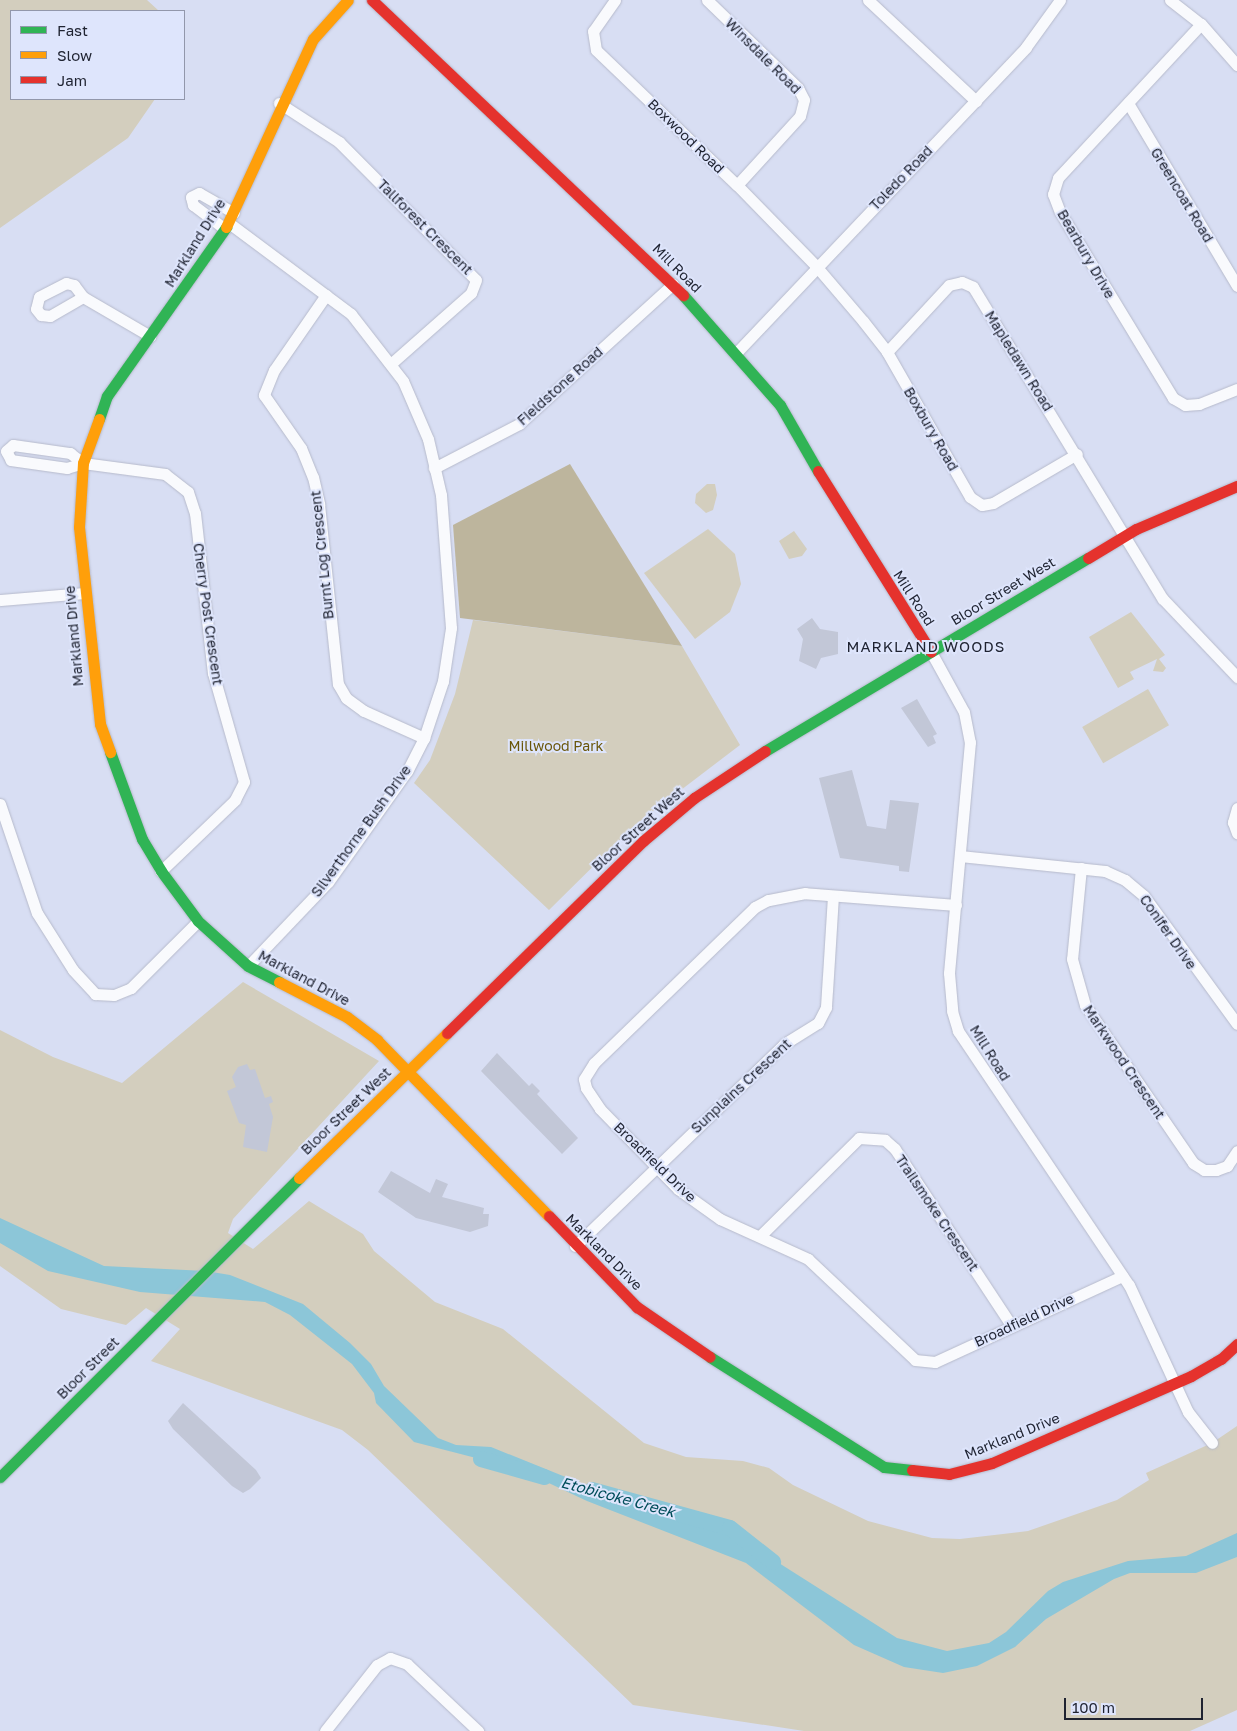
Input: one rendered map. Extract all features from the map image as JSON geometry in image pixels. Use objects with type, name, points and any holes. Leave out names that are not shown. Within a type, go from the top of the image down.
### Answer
[{"type":"street","name":"Markland Drive","points":[[348,0],[313,39],[279,103],[229,222],[107,396],[84,463],[79,511],[85,593],[100,724],[142,839],[161,871],[198,921],[248,966],[357,1024],[407,1072],[575,1246],[637,1307],[870,1461],[897,1470],[949,1474],[970,1470],[1174,1384],[1221,1360],[1237,1344]]},
{"type":"street","name":"Mill Road","points":[[372,0],[673,284],[737,352],[780,405],[861,544],[931,652],[964,712],[970,742],[949,994],[961,1038],[1122,1276],[1193,1421],[1212,1443]]},
{"type":"street","name":"Boxwood Road","points":[[615,0],[593,31],[596,50],[737,185],[816,266]]},
{"type":"street","name":"Winsdale Road","points":[[707,0],[798,88],[804,100],[800,116],[737,185]]},
{"type":"street","points":[[868,0],[976,101]]},
{"type":"street","name":"Toledo Road","points":[[737,352],[816,266],[1026,47],[1060,0]]},
{"type":"street","points":[[1175,1],[1201,24],[1237,65]]},
{"type":"street","name":"Bearbury Drive","points":[[1201,24],[1058,178],[1054,201],[1173,398],[1185,405],[1199,404],[1237,389]]},
{"type":"street","name":"Tallforest Crescent","points":[[279,103],[339,142],[476,280],[471,293],[392,363]]},
{"type":"street","name":"Greencoat Road","points":[[1128,104],[1237,286]]},
{"type":"street","name":"Silverthorne Bush Drive","points":[[229,222],[351,314],[392,363],[428,439],[441,495],[451,628],[443,681],[424,738],[407,771],[328,882],[248,966]]},
{"type":"street","name":"Boxbury Road","points":[[816,266],[887,352],[964,487],[978,503],[1000,500],[1077,454]]},
{"type":"street","name":"Mapledawn Road","points":[[887,352],[949,285],[968,283],[1077,454],[1163,599],[1237,677]]},
{"type":"street","name":"Fieldstone Road","points":[[434,468],[520,424],[673,284]]},
{"type":"street","name":"Burnt Log Crescent","points":[[326,295],[274,370],[264,395],[301,448],[312,477],[319,504],[338,684],[346,698],[364,711],[424,738]]},
{"type":"street","points":[[84,296],[150,336]]},
{"type":"street","points":[[15,445],[70,453],[84,463],[67,468],[16,461],[8,458],[6,451],[15,445]]},
{"type":"street","name":"Cherry Post Crescent","points":[[84,463],[165,474],[188,492],[195,513],[214,673],[244,782],[235,800],[161,871]]},
{"type":"street","name":"Bloor Street West","points":[[198,1282],[249,1227],[643,841],[688,803],[736,769],[1156,518],[1237,486]]},
{"type":"street","points":[[0,600],[85,593]]},
{"type":"street","points":[[0,804],[37,913],[73,970],[95,994],[114,995],[131,988],[198,921]]},
{"type":"street","points":[[1237,808],[1233,822],[1237,833]]},
{"type":"street","name":"Conifer Drive","points":[[960,856],[1081,868],[1115,874],[1134,885],[1237,1024]]},
{"type":"street","name":"Markwood Crescent","points":[[1081,868],[1072,959],[1085,1005],[1193,1163],[1204,1170],[1216,1170],[1227,1166],[1237,1150]]},
{"type":"street","name":"Broadfield Drive","points":[[956,905],[833,896],[790,895],[755,907],[589,1070],[584,1079],[588,1093],[655,1166],[696,1203],[720,1219],[761,1235],[808,1259],[833,1278],[916,1360],[935,1362],[1011,1325],[1122,1276]]},
{"type":"street","name":"Sunplains Crescent","points":[[575,1246],[655,1166],[784,1044],[818,1023],[823,1015],[833,896]]},
{"type":"street","name":"Trailsmoke Crescent","points":[[761,1235],[859,1138],[885,1140],[894,1149],[1011,1325]]},
{"type":"street","name":"Bloor Street","points":[[0,1477],[148,1329],[198,1282]]},
{"type":"street","points":[[325,1731],[380,1663],[394,1658],[408,1664],[478,1731]]},
{"type":"green space","points":[[0,0],[147,0],[158,10],[10,10],[10,100],[154,100],[128,138],[0,228]]},
{"type":"green space","points":[[707,484],[715,484],[717,495],[713,510],[706,513],[695,503],[696,494]]},
{"type":"green space","points":[[708,529],[735,554],[741,584],[730,612],[695,639],[644,573]]},
{"type":"green space","points":[[794,531],[807,549],[802,556],[789,559],[779,541]]},
{"type":"green space","points":[[1131,612],[1165,655],[1159,659],[1166,668],[1163,672],[1153,671],[1157,659],[1130,672],[1134,679],[1118,688],[1089,637]]},
{"type":"green space","name":"Millwood Park","points":[[473,620],[682,646],[740,745],[635,825],[549,910],[414,783],[430,760],[455,694]]},
{"type":"green space","points":[[1148,689],[1169,725],[1103,763],[1082,727]]},
{"type":"green space","points":[[243,982],[379,1061],[233,1219],[228,1233],[253,1249],[309,1201],[363,1234],[374,1251],[435,1302],[503,1329],[644,1443],[686,1457],[743,1461],[769,1468],[793,1485],[868,1521],[932,1538],[960,1539],[1028,1531],[1117,1500],[1149,1480],[1146,1473],[1212,1443],[1237,1426],[1237,1710],[1190,1731],[804,1731],[633,1705],[368,1450],[342,1430],[151,1361],[180,1329],[146,1308],[126,1325],[61,1309],[0,1266],[0,1030],[53,1057],[122,1083]]},
{"type":"shaded area","points":[[570,464],[682,646],[460,618],[453,525]]},
{"type":"water","name":"Etobicoke Creek","points":[[0,1218],[104,1266],[206,1271],[230,1275],[303,1304],[350,1343],[371,1364],[384,1386],[438,1438],[456,1445],[491,1447],[625,1501],[691,1516],[735,1535],[897,1638],[947,1651],[989,1643],[1006,1632],[1048,1591],[1063,1582],[1128,1561],[1186,1556],[1237,1533],[1237,1557],[1196,1573],[1130,1573],[1114,1579],[1046,1619],[1015,1647],[977,1666],[943,1673],[904,1667],[854,1645],[746,1563],[587,1501],[519,1469],[414,1442],[376,1403],[374,1393],[352,1364],[290,1315],[265,1302],[140,1292],[48,1271],[0,1243]]},
{"type":"building","points":[[812,618],[820,629],[838,632],[838,654],[821,658],[816,669],[799,661],[803,639],[797,629]]},
{"type":"building","points":[[917,699],[937,734],[933,736],[936,743],[928,747],[901,708]]},
{"type":"building","points":[[852,770],[867,826],[886,829],[890,800],[919,803],[909,872],[899,871],[899,866],[840,858],[819,778]]},
{"type":"building","points":[[497,1053],[529,1086],[532,1083],[540,1091],[537,1094],[578,1138],[562,1154],[481,1071]]},
{"type":"building","points":[[247,1064],[250,1070],[255,1069],[265,1098],[271,1096],[273,1102],[269,1104],[273,1117],[267,1152],[243,1147],[246,1125],[239,1123],[227,1091],[236,1087],[232,1077],[238,1067]]},
{"type":"building","points":[[391,1171],[430,1193],[436,1179],[448,1184],[442,1197],[484,1208],[483,1214],[489,1214],[488,1226],[470,1232],[416,1218],[378,1192]]},
{"type":"building","points":[[183,1403],[256,1470],[261,1478],[250,1489],[243,1493],[232,1486],[173,1429],[168,1421]]},
{"type":"waterway","name":"Etobicoke Creek","points":[[481,1459],[544,1477]]},
{"type":"waterway","name":"Etobicoke Creek","points":[[592,1490],[730,1528],[773,1562]]},
{"type":"traffic: fast","points":[[99,419],[107,396],[226,227]]},
{"type":"traffic: fast","points":[[683,295],[780,405],[818,471]]},
{"type":"traffic: fast","points":[[765,751],[1088,558]]},
{"type":"traffic: fast","points":[[110,752],[142,839],[161,871],[198,921],[248,966],[279,982]]},
{"type":"traffic: fast","points":[[0,1477],[299,1178]]},
{"type":"traffic: fast","points":[[710,1357],[884,1467],[912,1470]]},
{"type":"traffic: slow","points":[[226,227],[313,39],[348,0]]},
{"type":"traffic: slow","points":[[99,419],[83,463],[79,527],[100,724],[110,752]]},
{"type":"traffic: slow","points":[[279,982],[347,1017],[377,1040],[549,1216]]},
{"type":"traffic: slow","points":[[299,1178],[447,1033]]},
{"type":"traffic: jam","points":[[372,0],[683,295]]},
{"type":"traffic: jam","points":[[818,471],[931,652]]},
{"type":"traffic: jam","points":[[1088,558],[1136,529],[1237,486]]},
{"type":"traffic: jam","points":[[447,1033],[643,841],[694,798],[765,751]]},
{"type":"traffic: jam","points":[[549,1216],[637,1307],[710,1357]]},
{"type":"traffic: jam","points":[[912,1470],[949,1474],[992,1463],[1191,1376],[1221,1359],[1237,1344]]},
{"type":"district","name":"MARKLAND WOODS","points":[[926,647]]}]
